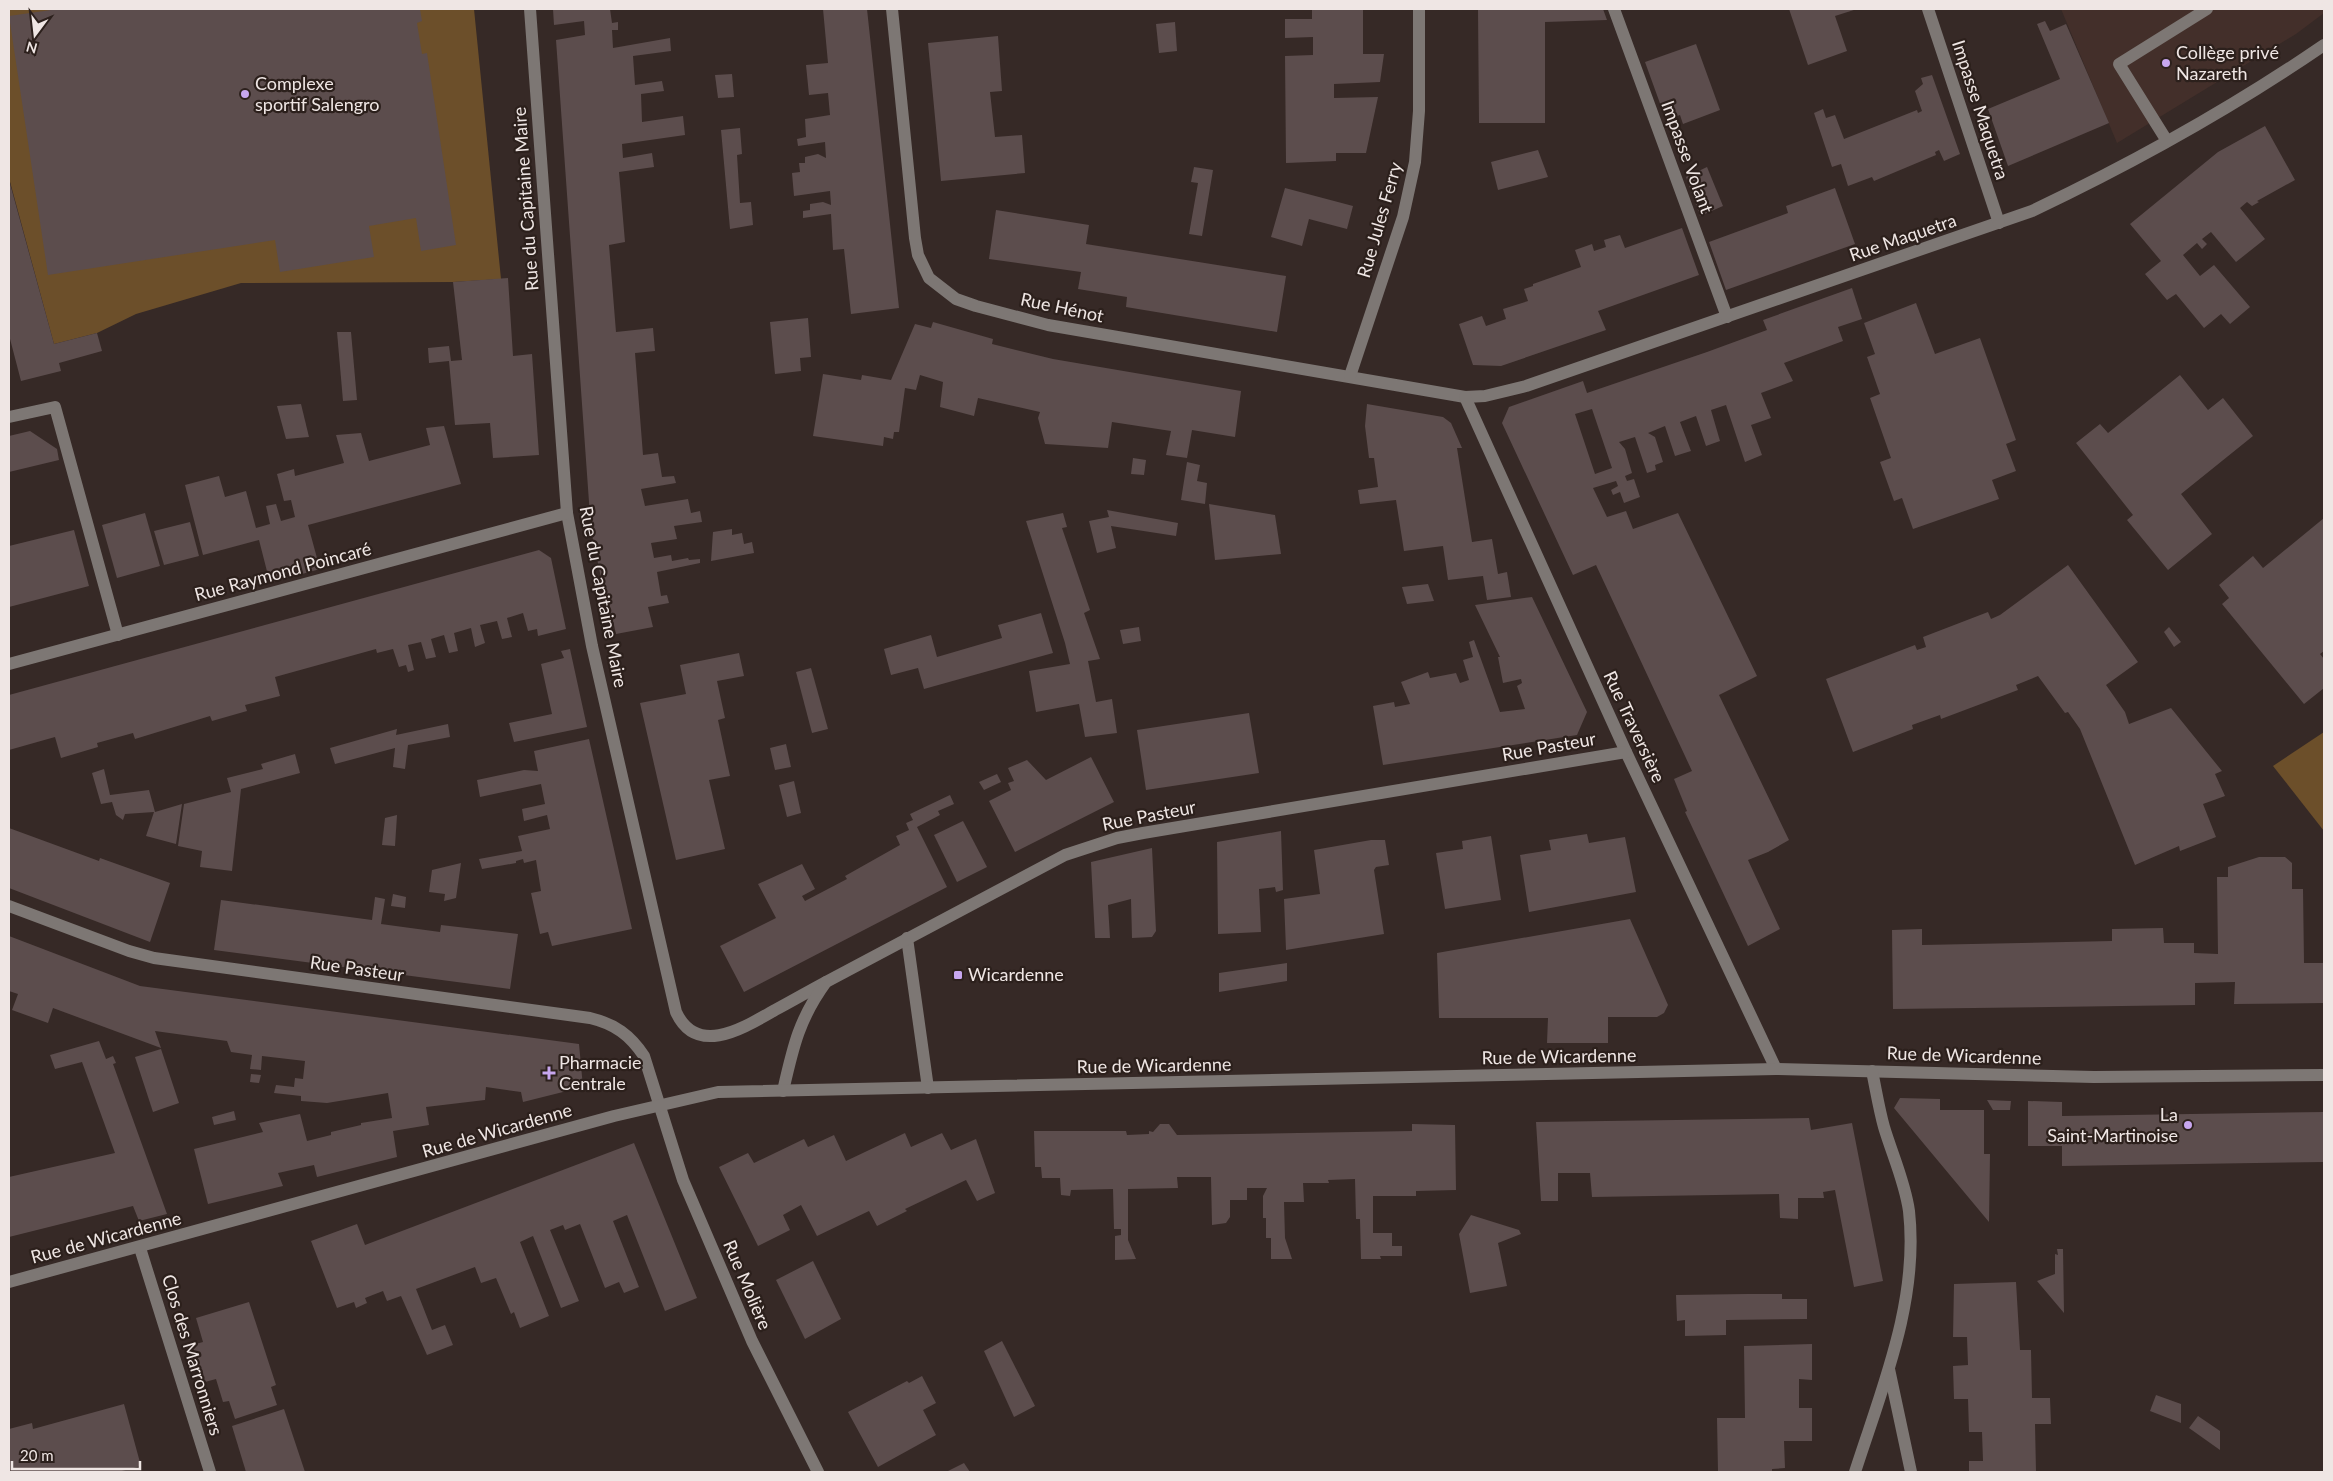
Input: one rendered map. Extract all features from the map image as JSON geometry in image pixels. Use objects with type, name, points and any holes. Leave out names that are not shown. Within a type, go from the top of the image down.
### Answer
[{"type":"street","name":"Rue du Capitaine Maire","points":[[530,9],[567,513],[594,656],[676,1012],[684,1026],[700,1034],[711,1036],[732,1033],[826,982]]},
{"type":"street","name":"Rue Hénot","points":[[892,9],[918,255],[929,278],[956,299],[1048,325],[1466,397]]},
{"type":"street","name":"Rue Jules Ferry","points":[[1350,376],[1402,217],[1415,162],[1419,111],[1419,9]]},
{"type":"street","name":"Impasse Volant","points":[[1614,9],[1727,318]]},
{"type":"street","name":"Impasse Maquetra","points":[[1928,9],[1999,223]]},
{"type":"street","points":[[2167,141],[2118,64],[2206,9]]},
{"type":"street","name":"Rue Maquetra","points":[[1466,397],[1485,396],[1526,386],[1999,223],[2083,188],[2261,87],[2324,45]]},
{"type":"street","name":"Rue Traversière","points":[[1466,397],[1626,752],[1776,1069]]},
{"type":"street","points":[[9,417],[56,407],[118,634]]},
{"type":"street","name":"Rue Raymond Poincaré","points":[[9,664],[567,513]]},
{"type":"street","name":"Rue Pasteur","points":[[783,1091],[798,1031],[805,1012],[826,982],[1065,855],[1117,838],[1626,752]]},
{"type":"street","name":"Rue Pasteur","points":[[9,906],[128,951],[154,958],[605,1022],[621,1030],[633,1040],[644,1056],[661,1104]]},
{"type":"street","points":[[907,938],[928,1088]]},
{"type":"street","name":"Rue de Wicardenne","points":[[9,1282],[140,1248],[661,1104],[718,1092],[1776,1069],[2094,1077],[2324,1075]]},
{"type":"street","points":[[1855,1472],[1889,1366],[1908,1284],[1910,1228],[1906,1198],[1884,1126],[1872,1071]]},
{"type":"street","name":"Rue Molière","points":[[661,1104],[687,1189],[752,1341],[818,1472]]},
{"type":"street","name":"Clos des Marronniers","points":[[140,1248],[210,1472]]},
{"type":"street","points":[[1889,1366],[1911,1472]]},
{"type":"shaded area","name":"Complexe sportif Salengro","points":[[9,9],[474,9],[501,279],[453,282],[241,283],[136,314],[97,333],[54,344],[9,178]]},
{"type":"shaded area","name":"Collège privé Nazareth","points":[[2061,9],[2324,9],[2324,13],[2296,34],[2117,143]]},
{"type":"shaded area","points":[[2324,732],[2324,831],[2273,766]]},
{"type":"building","name":"Complexe sportif Salengro","points":[[58,9],[420,9],[422,21],[417,23],[422,54],[427,53],[456,245],[421,251],[416,218],[369,226],[374,257],[280,272],[275,240],[48,275],[9,16]]},
{"type":"building","points":[[553,9],[610,9],[612,23],[618,22],[618,30],[612,30],[613,48],[670,38],[671,51],[633,56],[635,85],[662,81],[664,91],[641,94],[642,122],[683,116],[685,135],[622,144],[623,158],[652,153],[654,167],[619,172],[625,242],[609,245],[616,332],[653,328],[655,351],[635,353],[643,455],[658,453],[662,477],[674,476],[676,483],[641,489],[645,506],[688,499],[691,513],[700,511],[702,522],[674,526],[677,539],[651,543],[654,558],[671,555],[672,561],[688,558],[689,560],[700,559],[700,563],[657,572],[661,596],[667,595],[669,603],[648,607],[653,627],[616,634],[612,616],[609,616],[591,530],[556,40],[585,35],[584,21],[554,25]]},
{"type":"building","points":[[823,9],[867,9],[899,308],[851,314],[844,249],[833,250],[831,214],[803,218],[803,211],[810,210],[810,204],[823,202],[831,205],[830,191],[794,196],[792,173],[800,172],[799,163],[805,163],[805,157],[818,154],[826,158],[825,142],[798,146],[797,139],[806,137],[805,119],[830,115],[828,93],[809,95],[806,65],[828,63]]},
{"type":"building","points":[[1312,9],[1363,9],[1363,54],[1384,54],[1380,82],[1334,84],[1334,98],[1378,97],[1366,153],[1336,153],[1336,161],[1286,163],[1285,56],[1313,55],[1313,37],[1285,38],[1285,19],[1312,19]]},
{"type":"building","points":[[1478,9],[1603,9],[1607,20],[1545,22],[1545,123],[1479,123]]},
{"type":"building","points":[[1789,9],[1857,9],[1835,16],[1847,51],[1808,65]]},
{"type":"building","points":[[2045,21],[2050,31],[2066,24],[2109,123],[2008,166],[1988,109],[2060,79],[2037,24]]},
{"type":"building","points":[[1175,22],[1177,51],[1159,53],[1156,24]]},
{"type":"building","points":[[998,36],[1002,91],[990,92],[995,137],[1022,135],[1025,173],[941,181],[928,43]]},
{"type":"building","points":[[1696,44],[1720,110],[1683,124],[1680,115],[1666,120],[1645,62]]},
{"type":"building","points":[[732,74],[734,97],[718,98],[715,75]]},
{"type":"building","points":[[1932,75],[1960,154],[1944,161],[1939,150],[1935,152],[1936,155],[1874,181],[1872,177],[1848,186],[1841,164],[1832,167],[1814,113],[1823,109],[1826,118],[1835,115],[1844,139],[1917,110],[1918,113],[1922,111],[1915,91],[1923,84],[1921,78]]},
{"type":"building","points":[[2265,126],[2295,180],[2257,201],[2259,202],[2252,206],[2247,202],[2240,208],[2265,239],[2236,262],[2211,232],[2202,239],[2207,244],[2202,249],[2197,243],[2183,255],[2200,276],[2214,265],[2250,307],[2230,324],[2221,314],[2204,328],[2176,294],[2167,300],[2145,274],[2161,261],[2130,224],[2218,152]]},
{"type":"building","points":[[740,128],[742,154],[737,155],[740,203],[751,202],[753,225],[730,229],[721,130]]},
{"type":"building","points":[[1538,150],[1548,177],[1498,190],[1491,162]]},
{"type":"building","points":[[1194,167],[1213,170],[1202,236],[1189,234],[1198,183],[1191,182]]},
{"type":"building","points":[[1707,167],[1723,206],[1700,216],[1686,177]]},
{"type":"building","points":[[9,180],[54,344],[97,333],[102,351],[59,363],[61,371],[21,381],[9,335]]},
{"type":"building","points":[[1285,188],[1353,206],[1347,229],[1309,219],[1302,246],[1271,237]]},
{"type":"building","points":[[1835,188],[1855,244],[1726,290],[1709,242],[1788,213],[1786,206]]},
{"type":"building","points":[[996,210],[1089,225],[1086,244],[1286,276],[1277,332],[1126,307],[1127,297],[1078,289],[1081,272],[989,259]]},
{"type":"building","points":[[1682,228],[1699,275],[1598,311],[1606,330],[1501,366],[1473,365],[1459,324],[1482,316],[1486,326],[1506,319],[1503,309],[1528,301],[1524,289],[1581,267],[1575,250],[1592,244],[1594,251],[1606,247],[1604,240],[1620,235],[1625,248]]},
{"type":"building","points":[[508,278],[513,356],[532,354],[539,455],[493,458],[490,423],[455,425],[449,361],[429,363],[428,348],[449,346],[451,361],[462,360],[453,282]]},
{"type":"building","points":[[1852,288],[1862,319],[1838,327],[1843,341],[1784,363],[1793,381],[1761,393],[1771,418],[1751,425],[1762,455],[1745,462],[1726,405],[1711,410],[1720,441],[1706,446],[1696,416],[1680,422],[1691,451],[1675,456],[1665,426],[1648,433],[1655,437],[1663,462],[1655,465],[1656,470],[1647,473],[1635,437],[1619,442],[1625,449],[1632,473],[1625,476],[1627,481],[1634,479],[1640,497],[1624,503],[1620,492],[1613,495],[1611,490],[1618,486],[1616,481],[1593,488],[1607,517],[1626,511],[1633,529],[1678,513],[1757,676],[1719,695],[1789,840],[1768,852],[1748,860],[1780,929],[1748,946],[1685,812],[1687,811],[1674,779],[1692,771],[1596,565],[1573,575],[1502,423],[1509,407],[1583,381],[1587,393],[1707,352],[1767,330],[1763,320]],"holes":[[[1592,409],[1612,468],[1595,474],[1575,414]]]},
{"type":"building","points":[[1916,303],[1935,354],[1980,338],[2016,440],[2006,444],[2016,471],[1992,480],[1999,499],[1913,529],[1902,498],[1894,501],[1880,462],[1891,458],[1870,398],[1880,394],[1867,357],[1875,354],[1864,323]]},
{"type":"building","points":[[808,318],[811,357],[800,358],[801,371],[775,374],[770,322]]},
{"type":"building","points":[[933,322],[993,339],[992,344],[1053,359],[1241,391],[1235,437],[1192,430],[1187,458],[1166,455],[1171,431],[1112,422],[1108,448],[1045,444],[1038,418],[1040,412],[978,398],[974,416],[940,407],[943,382],[920,375],[916,390],[905,388],[899,432],[894,432],[893,439],[884,437],[883,446],[813,436],[823,374],[861,380],[862,375],[891,380],[915,324],[931,328]]},
{"type":"building","points":[[337,332],[351,332],[357,400],[343,401]]},
{"type":"building","points":[[2180,375],[2208,410],[2223,398],[2253,436],[2181,494],[2212,534],[2168,570],[2127,520],[2133,515],[2076,443],[2100,424],[2108,433]]},
{"type":"building","points":[[301,404],[309,437],[286,439],[277,406]]},
{"type":"building","points":[[1367,404],[1443,417],[1451,423],[1462,448],[1457,448],[1472,542],[1492,539],[1498,574],[1507,572],[1511,597],[1487,600],[1483,576],[1448,580],[1443,546],[1404,551],[1396,500],[1360,504],[1358,490],[1378,487],[1374,458],[1369,458],[1365,426]]},
{"type":"building","points":[[444,426],[461,484],[308,525],[320,569],[270,583],[259,540],[203,555],[185,485],[219,476],[225,497],[246,491],[256,528],[270,524],[266,506],[276,504],[281,521],[295,517],[291,500],[284,501],[277,474],[294,469],[295,476],[344,463],[336,435],[361,433],[369,461],[430,445],[426,428]]},
{"type":"building","points":[[30,431],[57,449],[59,460],[9,472],[9,436]]},
{"type":"building","points":[[1133,458],[1146,460],[1144,475],[1131,474]]},
{"type":"building","points":[[1187,462],[1200,465],[1197,481],[1207,483],[1205,504],[1181,500]]},
{"type":"building","points":[[1209,504],[1275,515],[1281,554],[1215,560]]},
{"type":"building","points":[[1107,510],[1178,523],[1176,536],[1111,526],[1116,548],[1097,553],[1089,521],[1109,517]]},
{"type":"building","points":[[145,513],[160,566],[117,578],[102,525]]},
{"type":"building","points":[[1063,513],[1067,527],[1062,528],[1090,610],[1084,613],[1100,659],[1088,661],[1096,702],[1112,699],[1117,733],[1085,737],[1079,704],[1036,712],[1029,671],[1070,664],[1026,521]]},
{"type":"building","points":[[2324,518],[2324,651],[2320,654],[2324,659],[2324,688],[2304,704],[2222,604],[2229,598],[2219,585],[2253,556],[2263,568]]},
{"type":"building","points":[[190,522],[199,556],[164,565],[154,531]]},
{"type":"building","points":[[732,529],[732,535],[742,533],[744,544],[752,542],[754,553],[711,561],[713,532]]},
{"type":"building","points":[[74,530],[89,586],[9,607],[9,546]]},
{"type":"building","points":[[539,550],[551,558],[566,629],[538,636],[537,629],[528,631],[523,613],[507,618],[512,637],[502,639],[497,621],[480,625],[485,643],[475,647],[471,628],[454,633],[458,651],[449,653],[444,635],[431,639],[436,657],[426,659],[421,642],[408,645],[414,670],[408,672],[406,665],[399,667],[393,649],[377,653],[376,649],[275,677],[280,696],[245,705],[247,711],[212,721],[210,716],[135,739],[133,733],[97,743],[98,747],[61,758],[55,737],[9,750],[9,695]]},
{"type":"building","points":[[2068,565],[2138,662],[2106,685],[2125,712],[2129,724],[2171,708],[2222,771],[2215,774],[2225,796],[2203,804],[2216,837],[2180,851],[2179,846],[2135,865],[2080,729],[2068,712],[2065,713],[2038,676],[2016,685],[2018,690],[1941,719],[1940,715],[1912,725],[1913,729],[1853,752],[1826,679],[1915,645],[1917,650],[1926,647],[1923,637],[1988,612],[1991,619],[2000,615]]},
{"type":"building","points":[[1428,584],[1434,601],[1407,604],[1402,587]]},
{"type":"building","points":[[1532,597],[1587,712],[1577,735],[1383,765],[1373,706],[1394,702],[1395,707],[1410,704],[1401,682],[1428,672],[1430,678],[1456,673],[1460,683],[1469,680],[1463,660],[1473,657],[1469,642],[1474,640],[1500,712],[1525,709],[1517,686],[1522,683],[1521,679],[1503,683],[1498,657],[1500,657],[1475,605]]},
{"type":"building","points":[[1041,613],[1053,653],[924,689],[918,668],[891,675],[884,649],[931,635],[937,657],[1002,638],[998,625]]},
{"type":"building","points":[[1139,627],[1141,641],[1123,644],[1120,630]]},
{"type":"building","points":[[2169,627],[2181,642],[2174,647],[2164,632]]},
{"type":"building","points":[[570,649],[587,727],[514,742],[509,723],[552,714],[541,664],[564,658],[561,651]]},
{"type":"building","points":[[739,653],[744,676],[717,681],[725,718],[718,720],[730,776],[709,780],[725,849],[676,860],[640,703],[686,694],[680,665]]},
{"type":"building","points":[[811,668],[828,729],[812,733],[796,672]]},
{"type":"building","points":[[1249,713],[1259,773],[1146,790],[1137,730]]},
{"type":"building","points":[[448,724],[450,737],[408,745],[405,769],[393,767],[395,748],[335,764],[330,748],[397,729],[396,735]]},
{"type":"building","points":[[589,739],[632,929],[552,946],[548,932],[540,934],[531,893],[541,891],[536,860],[524,863],[523,859],[516,861],[516,863],[482,869],[479,859],[522,851],[518,836],[550,829],[547,815],[524,821],[522,809],[545,804],[541,784],[480,797],[477,780],[524,770],[538,771],[534,751]]},
{"type":"building","points":[[786,744],[791,767],[775,770],[770,748]]},
{"type":"building","points":[[295,754],[300,773],[241,789],[232,871],[200,867],[202,851],[178,846],[184,804],[231,792],[227,778],[263,769],[261,764]]},
{"type":"building","points":[[1091,757],[1114,802],[1015,852],[989,801],[1011,790],[1008,783],[1014,781],[1008,768],[1027,760],[1046,780]]},
{"type":"building","points":[[104,769],[110,795],[149,790],[155,812],[182,804],[176,844],[146,836],[154,812],[125,814],[123,820],[116,815],[112,802],[101,804],[92,773]]},
{"type":"building","points":[[997,774],[1001,782],[984,790],[979,782]]},
{"type":"building","points":[[794,781],[801,813],[787,817],[779,785]]},
{"type":"building","points":[[950,795],[954,804],[938,811],[940,815],[917,827],[947,887],[744,992],[720,946],[776,918],[758,884],[802,864],[815,889],[802,896],[805,901],[847,879],[845,876],[900,845],[896,836],[909,830],[906,823],[913,820],[910,814]]},
{"type":"building","points":[[397,815],[395,846],[382,845],[385,818]]},
{"type":"building","points":[[963,821],[987,867],[957,882],[934,835]]},
{"type":"building","points":[[9,828],[99,861],[100,858],[170,883],[150,942],[9,888]]},
{"type":"building","points":[[1281,831],[1283,890],[1276,892],[1275,887],[1259,889],[1261,932],[1218,934],[1217,842]]},
{"type":"building","points":[[1587,834],[1589,843],[1625,837],[1636,892],[1529,912],[1520,855],[1551,850],[1549,840]]},
{"type":"building","points":[[1491,836],[1501,900],[1445,909],[1436,853],[1463,849],[1462,841]]},
{"type":"building","points":[[1371,840],[1385,840],[1389,865],[1376,867],[1374,870],[1384,934],[1286,950],[1284,899],[1320,894],[1314,850]]},
{"type":"building","points":[[1152,848],[1156,931],[1152,937],[1132,938],[1131,899],[1108,905],[1110,938],[1095,938],[1091,862]]},
{"type":"building","points":[[2259,857],[2285,857],[2292,863],[2292,889],[2303,889],[2304,963],[2324,963],[2324,1003],[2234,1004],[2235,982],[2195,983],[2195,1005],[1893,1009],[1892,930],[1922,929],[1922,945],[2112,941],[2112,929],[2163,928],[2164,943],[2194,943],[2194,953],[2218,954],[2217,877],[2228,877],[2228,867]]},
{"type":"building","points":[[461,863],[456,898],[444,901],[445,894],[429,892],[432,870]]},
{"type":"building","points":[[393,894],[406,897],[405,908],[391,906]]},
{"type":"building","points":[[375,897],[385,899],[381,924],[440,932],[441,925],[518,934],[510,989],[214,950],[221,900],[372,920]]},
{"type":"building","points":[[1630,919],[1668,1005],[1664,1013],[1657,1017],[1608,1017],[1608,1043],[1547,1043],[1548,1018],[1439,1018],[1437,953]]},
{"type":"building","points":[[9,936],[140,986],[579,1044],[583,1087],[523,1102],[521,1092],[486,1087],[485,1100],[426,1107],[429,1125],[393,1131],[397,1157],[317,1177],[314,1165],[278,1173],[283,1186],[208,1204],[194,1149],[263,1132],[259,1123],[300,1114],[307,1141],[331,1135],[331,1132],[361,1125],[361,1123],[392,1118],[388,1093],[327,1103],[301,1101],[301,1096],[274,1093],[276,1085],[294,1087],[295,1078],[303,1079],[305,1061],[262,1056],[261,1070],[250,1069],[252,1055],[231,1052],[227,1041],[155,1031],[161,1048],[53,1008],[48,1023],[12,1010],[18,994],[9,991]]},
{"type":"building","points":[[1287,963],[1287,981],[1219,992],[1219,973]]},
{"type":"building","points":[[99,1041],[106,1059],[113,1056],[116,1063],[113,1064],[167,1214],[139,1221],[133,1206],[9,1237],[9,1177],[115,1153],[82,1062],[55,1069],[50,1055]]},
{"type":"building","points":[[161,1049],[179,1103],[153,1112],[135,1057]]},
{"type":"building","points":[[251,1074],[261,1075],[259,1083],[250,1082]]},
{"type":"building","points":[[1900,1098],[1940,1099],[1940,1110],[1984,1110],[1984,1154],[1990,1154],[1989,1222],[1894,1108]]},
{"type":"building","points":[[1987,1100],[2011,1101],[2010,1110],[1993,1110]]},
{"type":"building","points":[[2028,1101],[2062,1102],[2062,1116],[2324,1112],[2324,1162],[2062,1166],[2062,1146],[2028,1146]]},
{"type":"building","points":[[234,1111],[236,1120],[214,1125],[212,1117]]},
{"type":"building","points":[[1809,1118],[1811,1130],[1852,1123],[1883,1281],[1854,1287],[1835,1190],[1823,1192],[1824,1198],[1798,1198],[1798,1219],[1780,1218],[1779,1194],[1592,1197],[1590,1173],[1558,1173],[1558,1201],[1541,1201],[1536,1122]]},
{"type":"building","points":[[1160,1124],[1169,1124],[1177,1135],[1412,1131],[1412,1124],[1455,1125],[1456,1190],[1416,1191],[1416,1196],[1373,1196],[1373,1233],[1392,1233],[1392,1246],[1402,1246],[1402,1256],[1380,1256],[1381,1259],[1361,1259],[1360,1219],[1356,1219],[1355,1179],[1328,1180],[1329,1183],[1303,1183],[1304,1202],[1284,1202],[1285,1238],[1292,1259],[1271,1259],[1271,1238],[1266,1238],[1266,1218],[1263,1218],[1263,1196],[1267,1188],[1247,1188],[1247,1200],[1230,1200],[1230,1217],[1226,1223],[1212,1225],[1211,1177],[1177,1177],[1178,1188],[1128,1189],[1128,1240],[1136,1259],[1115,1260],[1115,1236],[1121,1235],[1121,1229],[1114,1229],[1113,1189],[1071,1190],[1070,1196],[1061,1195],[1060,1178],[1042,1178],[1041,1167],[1035,1167],[1034,1131],[1126,1131],[1127,1135],[1149,1134],[1149,1131],[1153,1132]]},
{"type":"building","points":[[905,1133],[911,1147],[942,1133],[951,1150],[976,1139],[995,1193],[977,1201],[966,1180],[905,1209],[907,1211],[877,1226],[869,1211],[817,1236],[801,1205],[783,1215],[790,1230],[758,1246],[719,1167],[748,1153],[754,1163],[804,1139],[808,1147],[834,1135],[846,1161]]},
{"type":"building","points":[[634,1143],[697,1298],[665,1311],[627,1215],[613,1221],[639,1287],[624,1293],[619,1282],[605,1288],[580,1224],[565,1230],[563,1225],[550,1230],[579,1301],[561,1308],[533,1236],[520,1242],[549,1316],[520,1328],[514,1312],[511,1314],[496,1278],[481,1283],[475,1267],[416,1289],[432,1330],[445,1325],[453,1345],[427,1355],[401,1296],[387,1301],[383,1291],[365,1298],[367,1303],[356,1308],[354,1302],[337,1308],[311,1241],[357,1224],[365,1245]]},
{"type":"building","points":[[1471,1215],[1519,1230],[1521,1234],[1498,1243],[1507,1286],[1470,1293],[1459,1234]]},
{"type":"building","points":[[2057,1249],[2063,1249],[2064,1313],[2037,1281],[2055,1274],[2055,1254],[2058,1255]]},
{"type":"building","points":[[813,1261],[841,1319],[805,1339],[776,1280]]},
{"type":"building","points":[[2016,1282],[2020,1350],[2031,1350],[2032,1398],[2050,1398],[2051,1424],[2035,1424],[2036,1472],[1969,1472],[1969,1461],[1983,1461],[1982,1432],[1969,1432],[1968,1399],[1954,1399],[1953,1366],[1968,1365],[1967,1337],[1953,1337],[1954,1284]]},
{"type":"building","points":[[1782,1294],[1782,1299],[1807,1299],[1807,1319],[1726,1320],[1726,1335],[1685,1336],[1685,1320],[1677,1321],[1676,1295]]},
{"type":"building","points":[[249,1302],[276,1385],[271,1387],[277,1405],[235,1419],[229,1401],[223,1402],[216,1379],[205,1382],[192,1345],[203,1342],[196,1318]]},
{"type":"building","points":[[1002,1341],[1035,1406],[1014,1417],[984,1351]]},
{"type":"building","points":[[1812,1344],[1812,1380],[1799,1379],[1799,1408],[1812,1408],[1812,1441],[1784,1441],[1785,1468],[1772,1469],[1772,1472],[1718,1472],[1717,1418],[1745,1418],[1744,1346]]},
{"type":"building","points":[[922,1376],[936,1403],[923,1410],[936,1435],[878,1467],[848,1412],[907,1381],[909,1383]]},
{"type":"building","points":[[2156,1395],[2181,1404],[2181,1423],[2150,1411]]},
{"type":"building","points":[[124,1404],[141,1466],[118,1472],[9,1472],[9,1429],[32,1423],[33,1429]]},
{"type":"building","points":[[284,1409],[305,1472],[246,1472],[232,1426]]},
{"type":"building","points":[[2198,1416],[2220,1431],[2220,1450],[2189,1428]]},
{"type":"building","points":[[964,1463],[970,1472],[946,1472]]},
{"type":"place","name":"Collège privé Nazareth","points":[[2166,63]]},
{"type":"place","name":"Complexe sportif Salengro","points":[[245,94]]},
{"type":"place","name":"Wicardenne","points":[[958,975]]},
{"type":"place","name":"Pharmacie Centrale","points":[[549,1073]]},
{"type":"place","name":"La Saint-Martinoise","points":[[2188,1125]]}]
